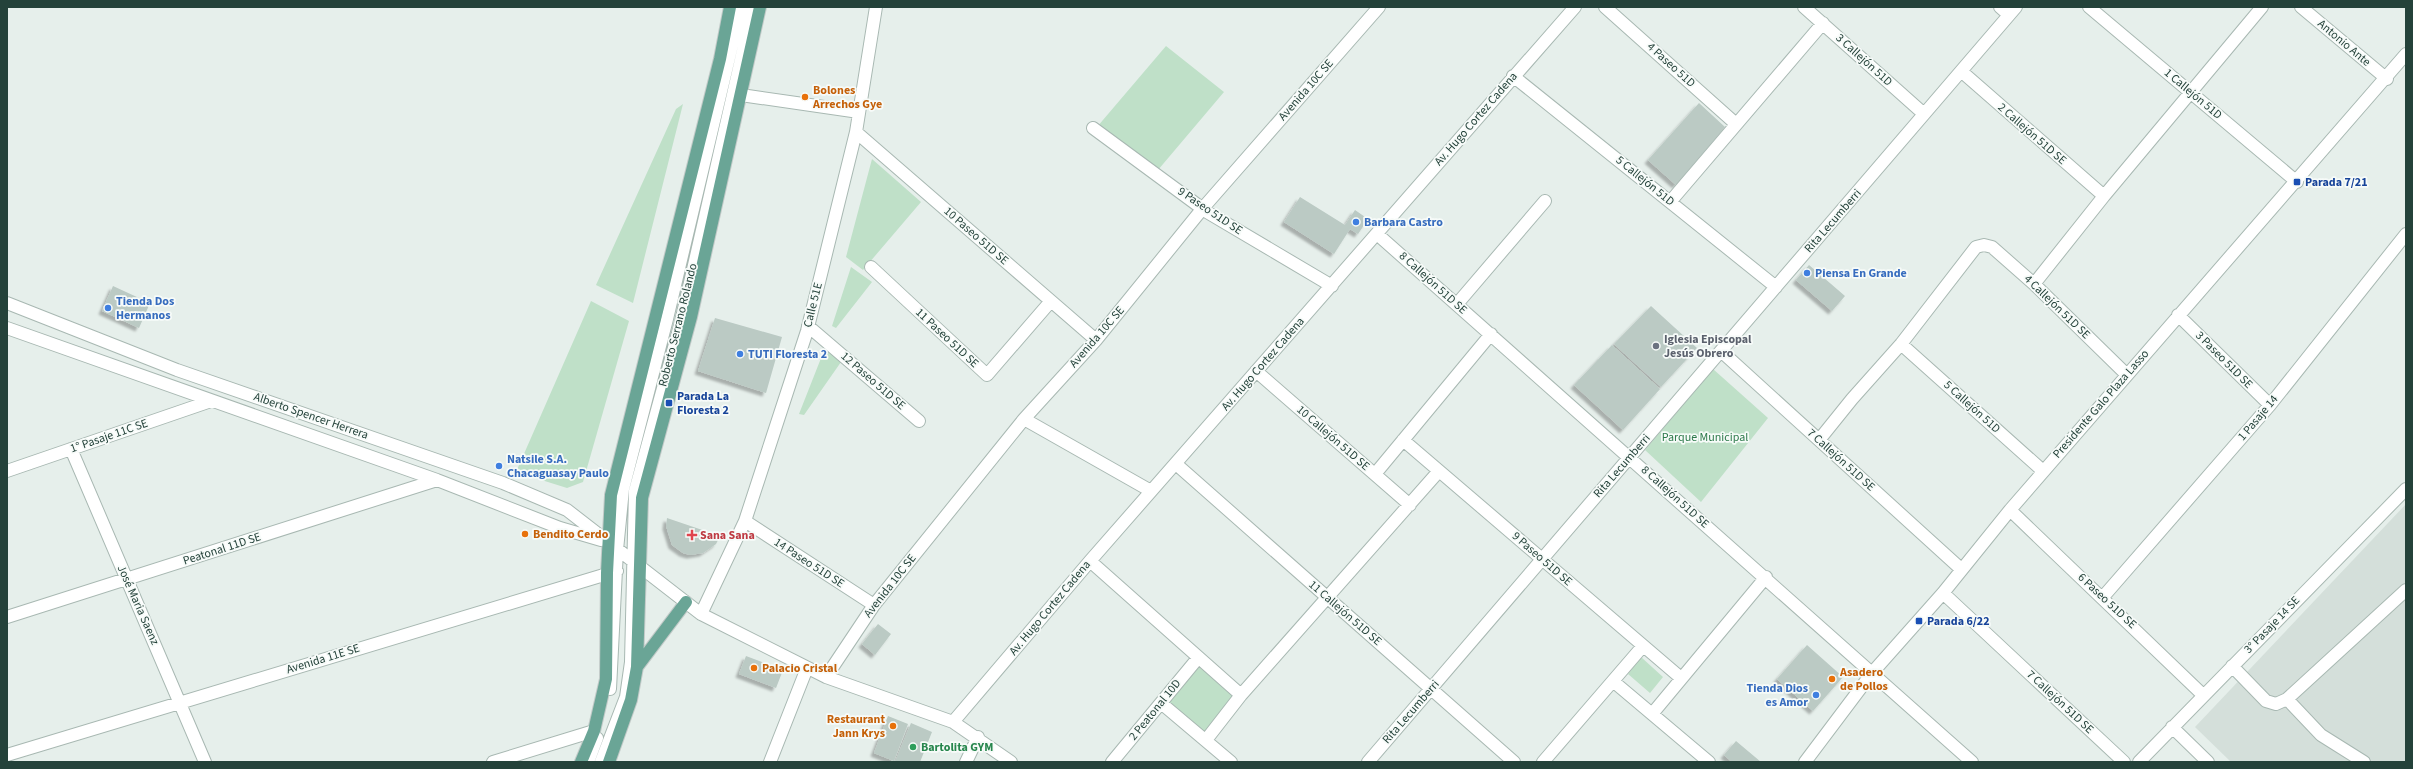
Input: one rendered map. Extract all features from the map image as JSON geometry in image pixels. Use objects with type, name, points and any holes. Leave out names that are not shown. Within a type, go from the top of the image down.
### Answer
[{"type":"main road","name":"Roberto Serrano Rolando","points":[[581,762],[594,731],[606,679],[613,546],[611,494],[718,67],[730,7]]},
{"type":"main road","name":"Roberto Serrano Rolando","points":[[609,762],[631,700],[637,667],[635,565],[642,498],[691,317],[760,7]]},
{"type":"main road","points":[[637,667],[686,602]]},
{"type":"street","name":"Roberto Serrano Rolando","points":[[613,546],[623,489],[667,319],[741,7]]},
{"type":"street","name":"Roberto Serrano Rolando","points":[[601,762],[627,690],[631,662],[635,565],[635,491],[681,322],[753,7]]},
{"type":"street","name":"Calle 51E","points":[[701,614],[745,521],[808,326],[856,132],[876,7]]},
{"type":"street","name":"Avenida 10C SE","points":[[826,676],[874,604],[1024,418],[1096,340],[1203,208],[1379,7]]},
{"type":"street","name":"Av. Hugo Cortez Cadena","points":[[953,722],[1090,561],[1378,234],[1513,76],[1575,7]]},
{"type":"street","name":"4 Paseo 51D","points":[[1605,7],[1736,124]]},
{"type":"street","name":"3 Callejón 51D","points":[[1804,7],[1924,114]]},
{"type":"street","name":"1 Callejón 51D","points":[[2089,7],[2297,182]]},
{"type":"street","points":[[2034,284],[2190,91],[2262,7]]},
{"type":"street","name":"Antonio Ante","points":[[2301,7],[2387,79]]},
{"type":"street","name":"Rita Lecumberri","points":[[1368,762],[1961,72],[2009,10]]},
{"type":"street","points":[[1670,202],[1823,23]]},
{"type":"street","name":"Presidente Galo Plaza Lasso","points":[[1807,762],[1872,673],[1943,593],[1961,569],[2043,471],[2178,315],[2387,79],[2404,62]]},
{"type":"street","name":"2 Callejón 51D SE","points":[[1961,72],[2104,196]]},
{"type":"street","name":"5 Callejón 51D","points":[[1513,76],[1776,287]]},
{"type":"street","points":[[741,95],[859,112]]},
{"type":"street","name":"9 Paseo 51D SE","points":[[1093,128],[1203,208],[1332,286]]},
{"type":"street","name":"10 Paseo 51D SE","points":[[856,132],[1096,340]]},
{"type":"street","points":[[1457,304],[1545,201]]},
{"type":"street","name":"8 Callejón 51D SE","points":[[1378,234],[1766,577],[1972,762]]},
{"type":"street","name":"1 Pasaje 14","points":[[2103,597],[2270,405],[2406,234]]},
{"type":"street","name":"4 Callejón 51D SE","points":[[1901,344],[1976,247],[1984,245],[1992,247],[2034,284],[2126,374]]},
{"type":"street","name":"11 Paseo 51D SE","points":[[871,268],[987,375],[1051,301]]},
{"type":"street","name":"Alberto Spencer Herrera","points":[[7,303],[177,370],[503,483],[567,510],[635,565],[701,614],[807,668],[953,722],[978,737],[1011,762]]},
{"type":"street","name":"3 Paseo 51D SE","points":[[2178,315],[2270,405]]},
{"type":"street","name":"12 Paseo 51D SE","points":[[808,326],[919,421]]},
{"type":"street","name":"Alberto Spencer Herrera","points":[[7,328],[437,480],[560,528],[613,546]]},
{"type":"street","points":[[1375,474],[1491,334]]},
{"type":"street","points":[[1819,440],[1852,399],[1901,344]]},
{"type":"street","name":"5 Callejón 51D","points":[[1901,344],[2043,471]]},
{"type":"street","name":"7 Callejón 51D SE","points":[[1721,351],[1961,569]]},
{"type":"street","name":"10 Callejón 51D SE","points":[[1256,371],[1410,505]]},
{"type":"street","name":"1° Pasaje 11C SE","points":[[7,471],[211,401]]},
{"type":"street","points":[[1024,418],[1151,491]]},
{"type":"street","name":"9 Paseo 51D SE","points":[[1403,440],[1681,678]]},
{"type":"street","name":"José Maria Saenz","points":[[71,449],[205,762]]},
{"type":"street","name":"11 Callejón 51D SE","points":[[1176,464],[1514,762]]},
{"type":"street","points":[[1206,740],[1241,695],[1439,472]]},
{"type":"street","name":"Peatonal 11D SE","points":[[7,617],[437,480]]},
{"type":"street","name":"3° Pasaje 14 SE","points":[[2139,762],[2406,489]]},
{"type":"street","name":"6 Paseo 51D SE","points":[[2010,510],[2103,597],[2203,695]]},
{"type":"street","name":"14 Paseo 51D SE","points":[[745,521],[874,604]]},
{"type":"street","points":[[1090,561],[1241,695]]},
{"type":"street","name":"Avenida 11E SE","points":[[7,755],[635,565]]},
{"type":"street","name":"Roberto Serrano Rolando","points":[[588,762],[599,734],[612,680],[612,572]]},
{"type":"street","points":[[1652,714],[1766,577]]},
{"type":"street","points":[[2232,666],[2266,701],[2276,704],[2287,699],[2406,590]]},
{"type":"street","name":"7 Callejón 51D SE","points":[[1943,593],[2124,762]]},
{"type":"street","points":[[1543,762],[1614,682],[1643,646]]},
{"type":"street","name":"2 Peatonal 10D","points":[[1112,762],[1198,658]]},
{"type":"street","points":[[770,762],[807,668]]},
{"type":"street","points":[[1614,682],[1709,762]]},
{"type":"street","points":[[2287,699],[2321,735],[2364,762]]},
{"type":"street","points":[[1161,703],[1232,762]]},
{"type":"street","points":[[2172,727],[2208,762]]},
{"type":"street","points":[[493,762],[594,731]]},
{"type":"street","points":[[966,762],[978,737]]},
{"type":"shaded area","points":[[2406,504],[2406,762],[2231,762],[2195,727]]},
{"type":"green space","points":[[1166,46],[1224,92],[1158,170],[1097,127]]},
{"type":"green space","points":[[683,104],[633,303],[596,285],[676,109]]},
{"type":"green space","points":[[872,159],[921,202],[863,270],[846,257]]},
{"type":"green space","points":[[851,267],[872,282],[836,328],[832,326]]},
{"type":"green space","points":[[591,301],[629,321],[583,482],[567,488],[516,472]]},
{"type":"green space","points":[[825,348],[841,362],[804,415],[799,414]]},
{"type":"green space","name":"Parque Municipal","points":[[1713,369],[1768,418],[1701,502],[1645,450]]},
{"type":"green space","points":[[1641,657],[1663,677],[1650,693],[1628,674]]},
{"type":"green space","points":[[1198,658],[1241,695],[1206,740],[1161,703]]},
{"type":"building","points":[[1699,103],[1725,127],[1676,185],[1648,160]]},
{"type":"building","points":[[1300,197],[1345,225],[1355,210],[1368,219],[1358,234],[1350,229],[1334,254],[1284,222]]},
{"type":"building","points":[[1809,265],[1845,296],[1832,311],[1796,280]]},
{"type":"building","points":[[113,286],[150,303],[139,328],[102,311]]},
{"type":"building","name":"Iglesia Episcopal Jesús Obrero","points":[[1651,306],[1697,348],[1661,387],[1614,344]]},
{"type":"building","name":"TUTI Floresta 2","points":[[715,318],[782,337],[766,393],[698,371]]},
{"type":"building","points":[[1612,345],[1660,389],[1623,430],[1574,385]]},
{"type":"building","name":"Sana Sana","points":[[667,518],[720,536],[716,544],[703,553],[690,555],[683,553],[672,545],[666,526]]},
{"type":"building","points":[[878,624],[891,634],[875,655],[862,644]]},
{"type":"building","points":[[1807,645],[1843,677],[1813,711],[1777,679]]},
{"type":"building","points":[[746,656],[783,670],[776,688],[739,674]]},
{"type":"building","points":[[888,716],[908,724],[894,761],[874,753]]},
{"type":"building","name":"Bartolita GYM","points":[[911,723],[932,732],[920,762],[895,762]]},
{"type":"building","points":[[1736,741],[1761,762],[1732,762],[1724,755]]},
{"type":"place","name":"Bolones Arrechos Gye","points":[[805,97]]},
{"type":"place","name":"Parada 7/21","points":[[2297,182]]},
{"type":"place","name":"Barbara Castro","points":[[1356,222]]},
{"type":"place","name":"Piensa En Grande","points":[[1807,273]]},
{"type":"place","name":"Tienda Dos Hermanos","points":[[108,308]]},
{"type":"place","name":"Iglesia Episcopal Jesús Obrero","points":[[1656,346]]},
{"type":"place","name":"TUTI Floresta 2","points":[[740,354]]},
{"type":"place","name":"Parada La Floresta 2","points":[[669,403]]},
{"type":"place","name":"Natsile S.A. Chacaguasay Paulo","points":[[499,466]]},
{"type":"place","name":"Bendito Cerdo","points":[[525,534]]},
{"type":"place","name":"Sana Sana","points":[[692,535]]},
{"type":"place","name":"Parada 6/22","points":[[1919,621]]},
{"type":"place","name":"Palacio Cristal","points":[[754,668]]},
{"type":"place","name":"Asadero de Pollos","points":[[1832,679]]},
{"type":"place","name":"Tienda Dios es Amor","points":[[1816,695]]},
{"type":"place","name":"Restaurant Jann Krys","points":[[893,726]]},
{"type":"place","name":"Bartolita GYM","points":[[913,747]]}]
